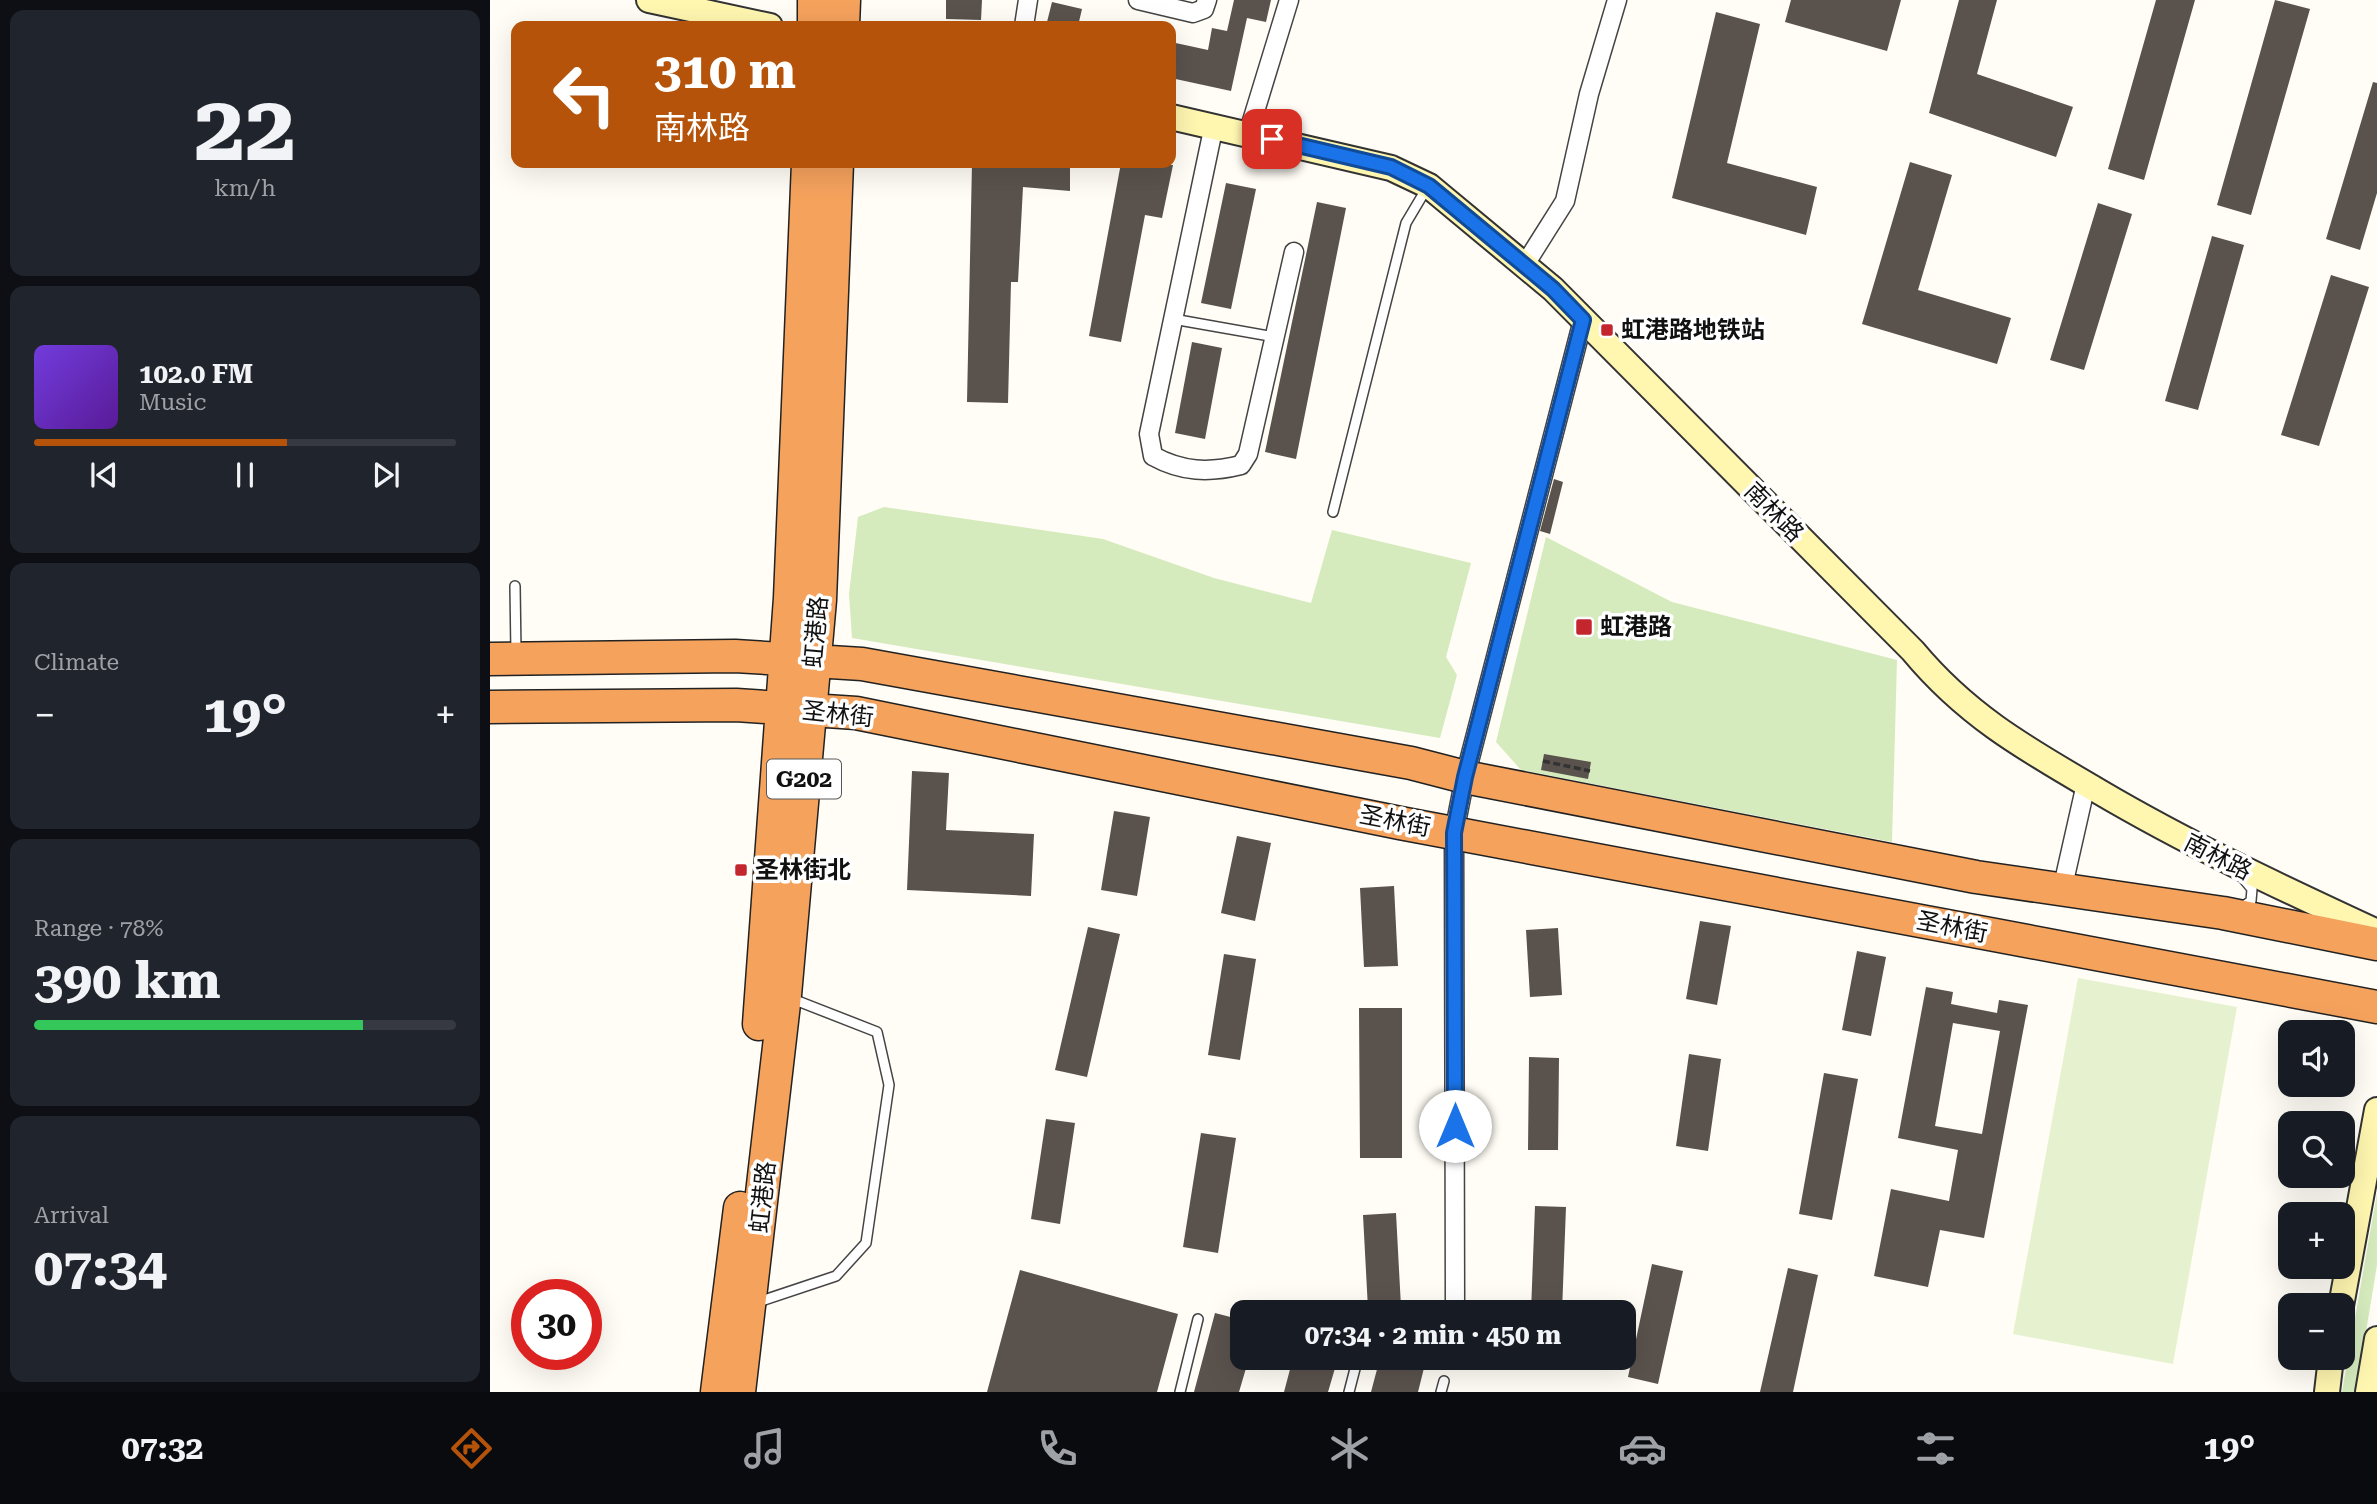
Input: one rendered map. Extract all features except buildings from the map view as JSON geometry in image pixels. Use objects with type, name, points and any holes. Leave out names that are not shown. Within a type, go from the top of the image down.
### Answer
[{"type":"highway","points":[[814,0],[814,21]]},
{"type":"highway","points":[[843,21],[844,0]]},
{"type":"highway","name":"虹港路","points":[[739,1392],[785,995],[800,660],[808,168]]},
{"type":"highway","name":"虹港路","points":[[800,660],[820,600],[837,168]]},
{"type":"highway","name":"圣林街","points":[[503,659],[735,656],[888,669],[1398,761],[1465,777],[1976,877],[2223,912],[2377,944]]},
{"type":"highway","name":"圣林街","points":[[490,707],[736,705],[856,713],[1454,833],[2377,1007]]},
{"type":"highway","name":"虹港路","points":[[717,1392],[797,709]]},
{"type":"street","points":[[649,0],[747,21]]},
{"type":"street","points":[[1025,21],[1028,0]]},
{"type":"street","points":[[1138,0],[1193,13],[1204,9],[1207,0]]},
{"type":"street","points":[[1248,134],[1289,0]]},
{"type":"street","points":[[1524,265],[1565,201],[1588,94],[1616,0]]},
{"type":"street","name":"南林路","points":[[1176,118],[1391,167],[1429,186],[1524,265],[1583,320],[1913,651],[1940,683],[1994,729],[2086,784],[2232,865],[2377,932]]},
{"type":"street","points":[[1214,125],[1149,434],[1153,456],[1172,466],[1194,470],[1241,464],[1248,453],[1294,252]]},
{"type":"street","points":[[1455,1300],[1454,833],[1465,777],[1583,320]]},
{"type":"street","points":[[2062,890],[2086,784]]},
{"type":"street","points":[[2343,1293],[2377,1110]]},
{"type":"street","points":[[2368,1392],[2377,1339]]},
{"type":"street","points":[[2327,1392],[2330,1370]]},
{"type":"lane","points":[[1333,513],[1406,223],[1429,186]]},
{"type":"lane","points":[[1173,319],[1275,337]]},
{"type":"lane","points":[[503,659],[515,586]]},
{"type":"lane","points":[[2223,912],[2251,901],[2252,889],[2232,865]]},
{"type":"lane","points":[[750,1305],[836,1276],[866,1243],[889,1085],[877,1032],[785,995]]},
{"type":"lane","points":[[1180,1392],[1198,1320]]},
{"type":"lane","points":[[1349,1392],[1355,1370]]},
{"type":"lane","points":[[1441,1392],[1444,1381]]},
{"type":"path","points":[[1543,761],[1590,771]]},
{"type":"green space","points":[[884,507],[1103,539],[1214,578],[1311,603],[1332,530],[1471,563],[1446,657],[1457,675],[1440,738],[852,638],[849,594],[858,517]]},
{"type":"green space","points":[[1546,537],[1672,602],[1897,660],[1892,842],[1521,770],[1496,742]]},
{"type":"green space","points":[[2078,978],[2237,1007],[2173,1364],[2013,1334]]},
{"type":"green space","points":[[2377,1193],[2377,1265],[2356,1392],[2342,1392],[2346,1370],[2355,1370],[2355,1318]]},
{"type":"place","name":"虹港路地铁站","points":[[1607,330]]},
{"type":"place","name":"虹港路","points":[[1584,627]]},
{"type":"place","name":"圣林街北","points":[[741,870]]},
{"type":"route","points":[[1272,139],[1391,167],[1429,186],[1553,289],[1583,320],[1465,777],[1454,833],[1455,1126]]}]
